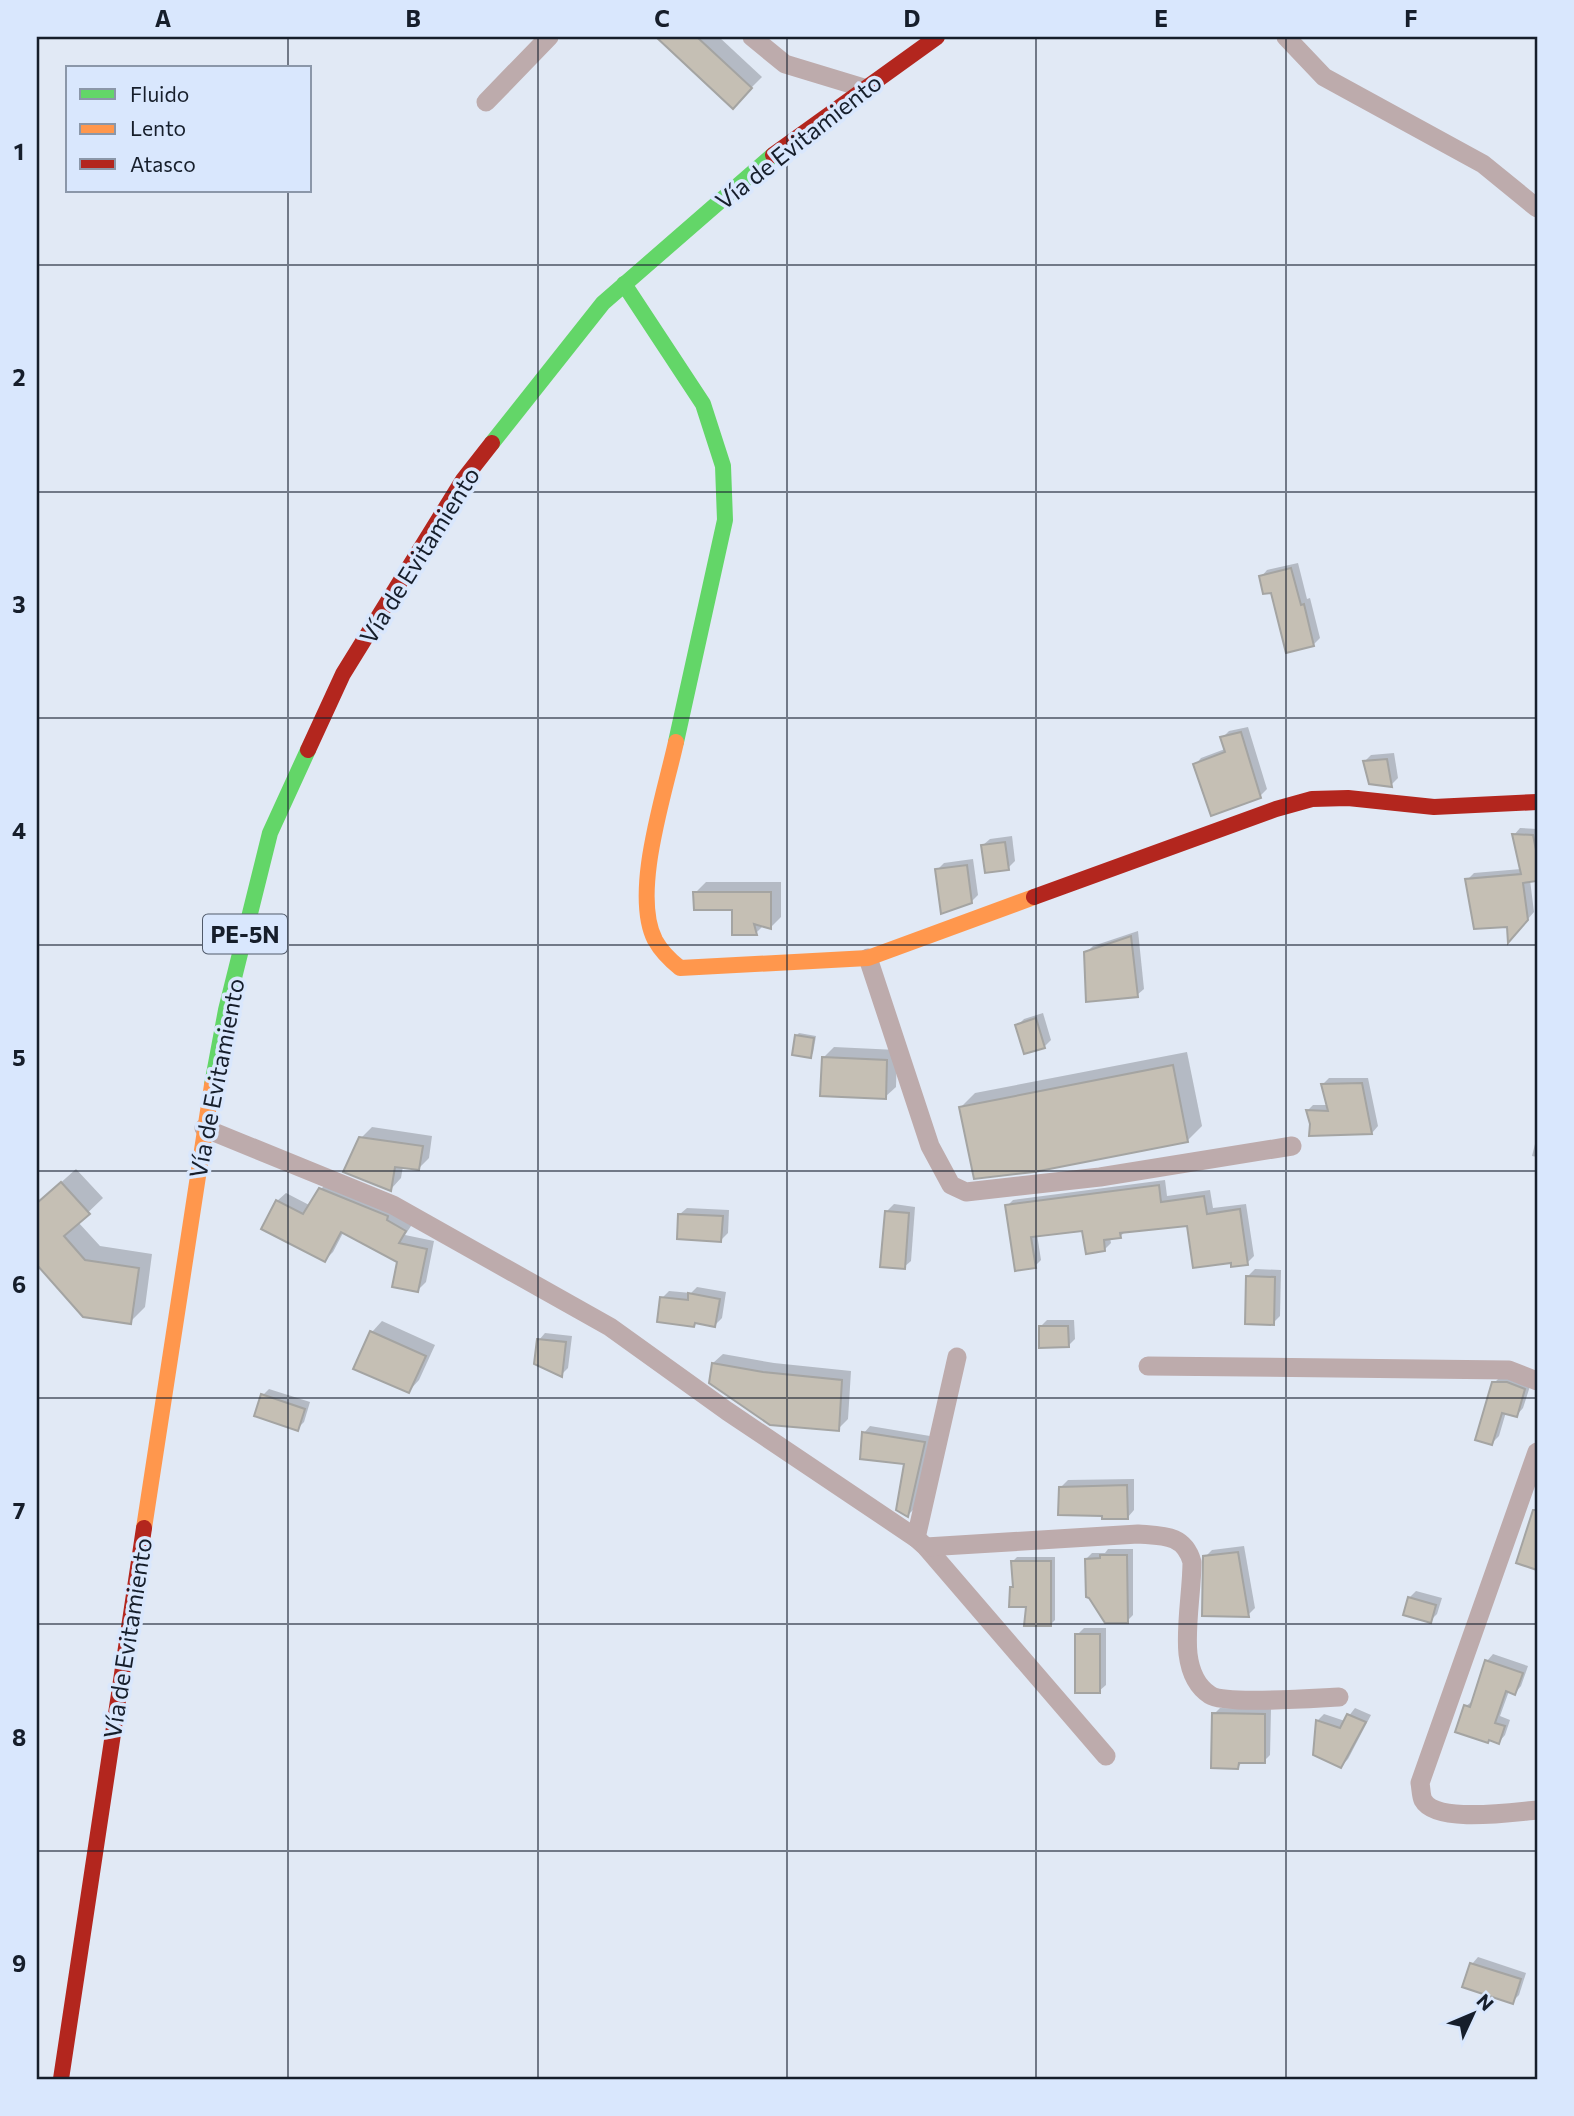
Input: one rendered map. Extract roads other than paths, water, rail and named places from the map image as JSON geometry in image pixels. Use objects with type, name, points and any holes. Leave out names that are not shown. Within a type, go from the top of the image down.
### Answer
[{"type":"main road","name":"Vía de Evitamiento","points":[[61,2079],[204,1128],[226,1010],[270,833],[343,674],[463,481],[603,303],[776,152],[937,37]]},
{"type":"main road","points":[[624,284],[703,404],[723,466],[725,520],[648,867],[646,896],[649,923],[659,947],[680,968],[868,958],[1276,809],[1312,799],[1348,798],[1434,807],[1537,802]]},
{"type":"street","points":[[752,37],[785,64],[864,88]]},
{"type":"street","points":[[1286,37],[1325,77],[1483,164],[1537,208]]},
{"type":"street","points":[[486,102],[540,40]]},
{"type":"street","points":[[868,958],[930,1146],[951,1185],[966,1192],[1100,1177],[1292,1146]]},
{"type":"street","points":[[204,1128],[393,1205],[610,1327],[727,1412],[921,1542],[1106,1756]]},
{"type":"street","points":[[921,1542],[957,1357]]},
{"type":"street","points":[[1148,1366],[1509,1370],[1537,1381]]},
{"type":"street","points":[[1537,1452],[1420,1783],[1423,1800],[1431,1808],[1441,1812],[1456,1815],[1537,1810]]},
{"type":"street","points":[[921,1542],[1138,1534],[1163,1536],[1177,1541],[1188,1550],[1192,1562],[1188,1651],[1191,1670],[1198,1685],[1212,1697],[1233,1699],[1339,1697]]}]
